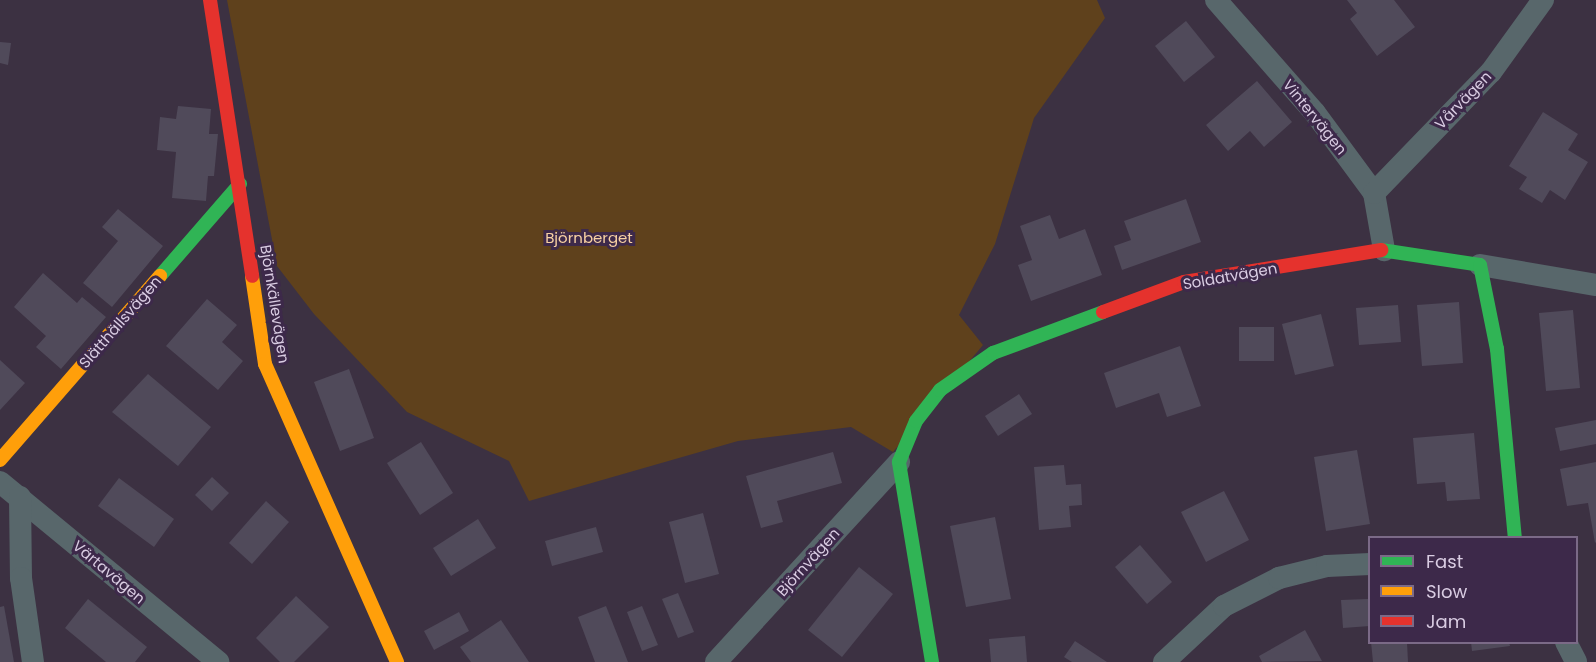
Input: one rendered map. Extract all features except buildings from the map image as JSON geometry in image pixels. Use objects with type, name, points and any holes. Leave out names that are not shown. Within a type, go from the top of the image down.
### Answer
[{"type":"street","name":"Björnkällevägen","points":[[210,0],[240,184],[265,364],[397,662]]},
{"type":"street","name":"Vintervägen","points":[[1216,0],[1315,113],[1374,193],[1384,250]]},
{"type":"street","name":"Vårvägen","points":[[1374,193],[1491,72],[1543,0]]},
{"type":"street","name":"Slätthällsvägen","points":[[0,460],[240,184]]},
{"type":"street","name":"Soldatvägen","points":[[899,462],[916,421],[940,390],[993,353],[1184,282],[1384,250],[1426,260],[1480,265]]},
{"type":"street","points":[[1515,536],[1497,349],[1480,265],[1596,285]]},
{"type":"street","points":[[899,462],[932,662]]},
{"type":"street","name":"Björnvägen","points":[[716,662],[899,462]]},
{"type":"street","name":"Värtavägen","points":[[0,482],[218,662]]},
{"type":"street","points":[[20,497],[21,578],[33,662]]},
{"type":"street","points":[[1164,662],[1224,606],[1279,578],[1328,566],[1368,564]]},
{"type":"street","points":[[1567,644],[1576,662]]},
{"type":"green space","name":"Björnberget","points":[[227,0],[1097,0],[1105,18],[1034,118],[995,244],[959,315],[983,345],[893,452],[851,427],[738,441],[529,501],[509,461],[407,412],[314,314],[277,266]]},
{"type":"traffic: fast","points":[[160,276],[240,184]]},
{"type":"traffic: fast","points":[[1381,250],[1480,265],[1497,349],[1515,536]]},
{"type":"traffic: fast","points":[[932,662],[899,462],[916,421],[940,390],[993,353],[1103,312]]},
{"type":"traffic: slow","points":[[0,460],[160,276]]},
{"type":"traffic: slow","points":[[252,276],[265,364],[397,662]]},
{"type":"traffic: jam","points":[[210,0],[252,276]]},
{"type":"traffic: jam","points":[[1103,312],[1184,282],[1381,250]]}]
